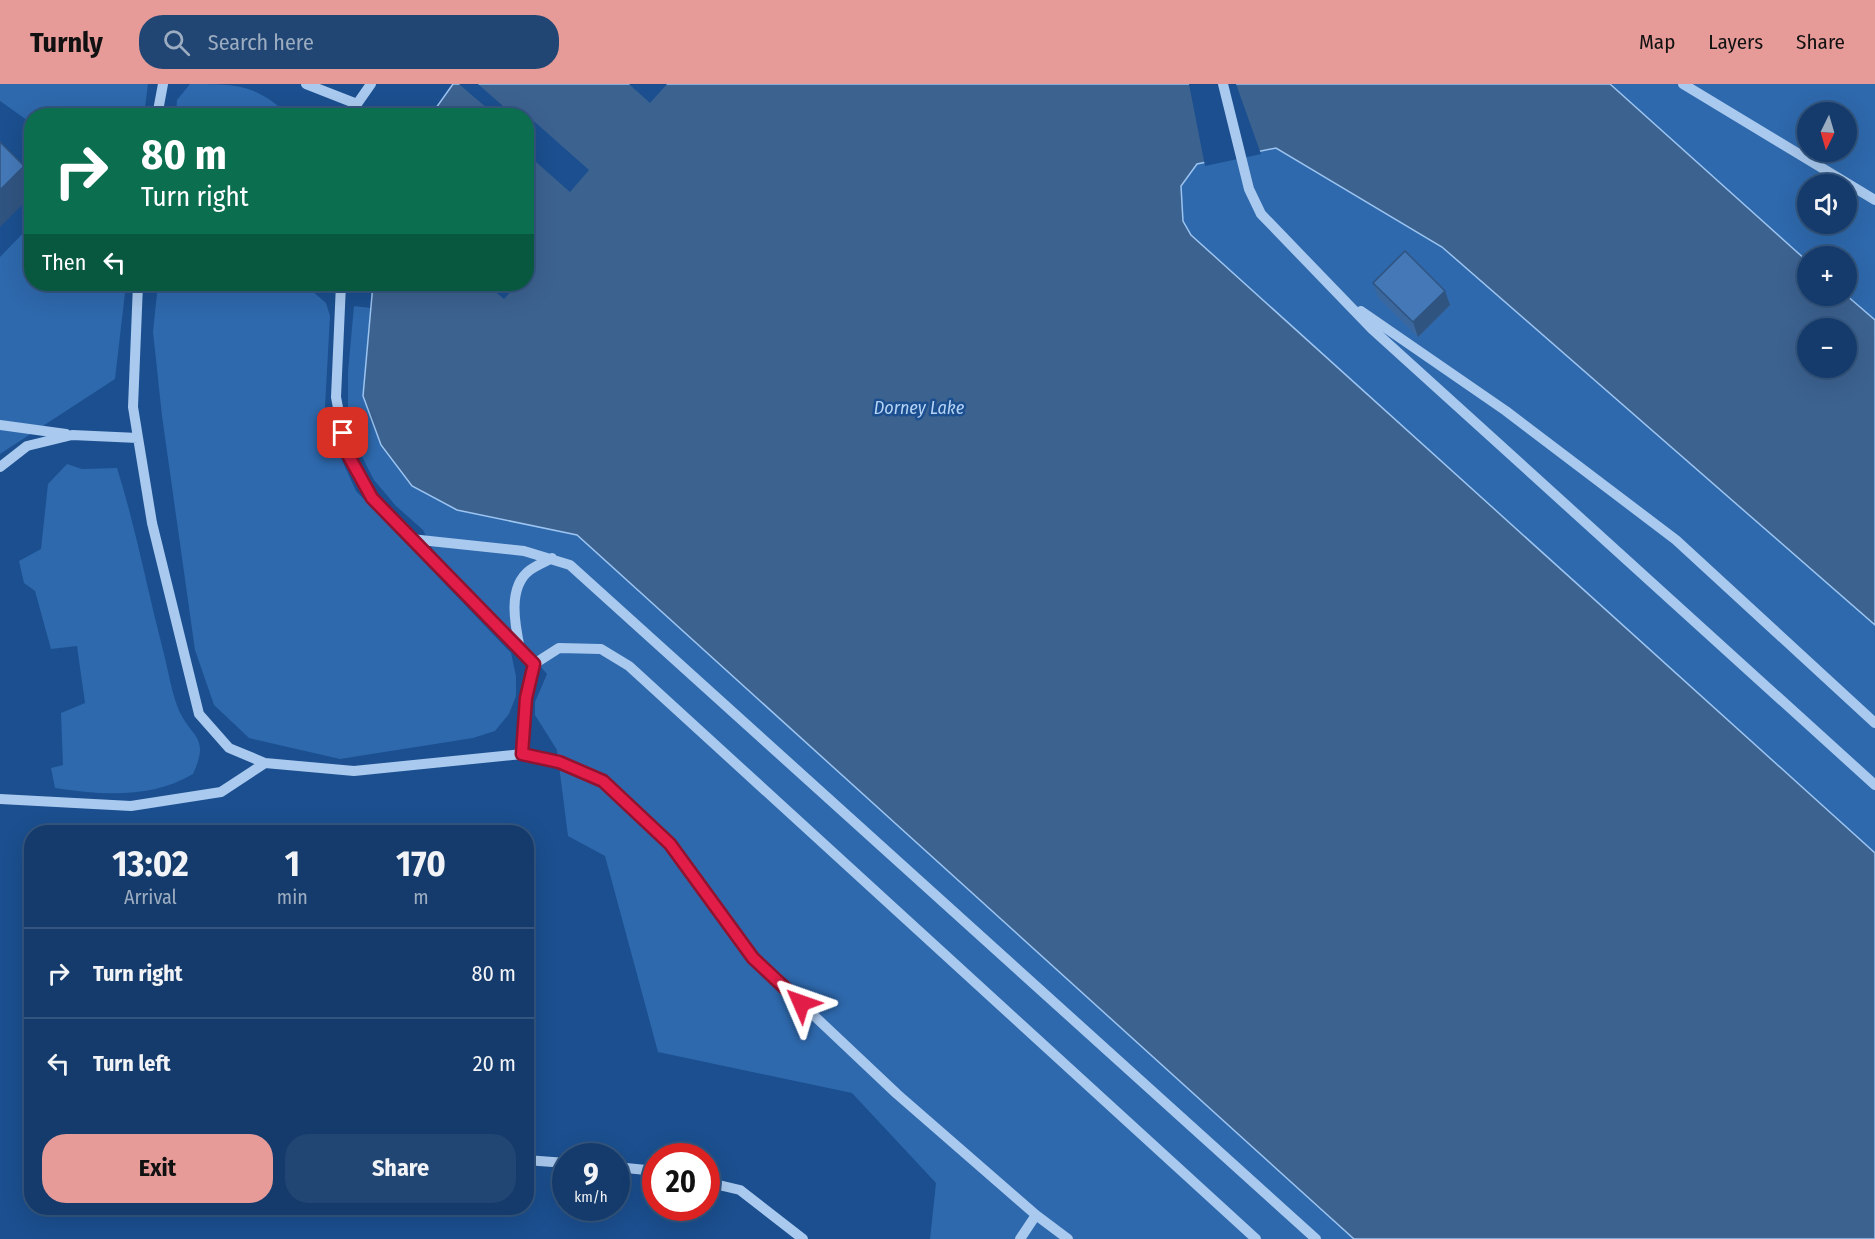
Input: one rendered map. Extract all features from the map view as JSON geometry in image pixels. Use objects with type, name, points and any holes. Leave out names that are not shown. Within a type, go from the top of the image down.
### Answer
[{"type":"street","points":[[159,108],[163,84]]},
{"type":"street","points":[[306,84],[357,104]]},
{"type":"street","points":[[357,108],[371,84]]},
{"type":"street","points":[[1223,84],[1249,189],[1261,214],[1372,330],[1875,785]]},
{"type":"street","points":[[1683,84],[1875,200]]},
{"type":"street","points":[[138,291],[133,407],[152,523],[198,714],[228,747],[265,763],[354,771],[522,754],[559,762],[603,781],[670,844],[753,958],[897,1094],[1036,1215],[1068,1239]]},
{"type":"street","points":[[341,291],[336,397],[346,451],[372,498],[534,664]]},
{"type":"street","points":[[1342,298],[1506,411],[1676,540],[1875,723]]},
{"type":"street","points":[[0,425],[72,435],[138,438]]},
{"type":"street","points":[[0,467],[27,447],[72,435]]},
{"type":"street","points":[[411,539],[524,551],[570,565],[640,625],[1316,1239]]},
{"type":"street","points":[[520,650],[514,618],[517,591],[528,572],[552,558]]},
{"type":"street","points":[[522,754],[526,698],[534,664],[559,648],[601,649],[629,666],[1256,1239]]},
{"type":"street","points":[[0,799],[17,797],[131,806],[221,792],[265,763]]},
{"type":"street","points":[[534,1161],[552,1162]]},
{"type":"street","points":[[720,1185],[740,1190],[802,1239]]},
{"type":"street","points":[[1020,1239],[1036,1215]]},
{"type":"shaded area","points":[[0,84],[148,84],[145,108],[24,108],[24,118],[0,101]]},
{"type":"shaded area","points":[[190,84],[221,84],[255,92],[281,108],[176,108],[177,100]]},
{"type":"shaded area","points":[[1610,84],[1875,84],[1875,320],[1857,304],[1857,246],[1797,246],[1797,252]]},
{"type":"shaded area","points":[[1275,148],[1442,247],[1875,625],[1875,853],[1191,235],[1183,221],[1181,186],[1197,164]]},
{"type":"shaded area","points":[[24,232],[24,291],[125,291],[115,379],[0,454],[0,257]]},
{"type":"shaded area","points":[[157,291],[312,291],[326,303],[330,316],[325,407],[335,445],[356,491],[511,653],[516,676],[516,696],[509,714],[495,731],[473,738],[340,759],[249,738],[214,705],[195,650],[162,416],[153,332]]},
{"type":"shaded area","points":[[354,306],[371,308],[363,396],[381,445],[457,510],[577,535],[1354,1239],[930,1239],[936,1183],[852,1093],[658,1052],[605,856],[568,836],[557,750],[535,715],[535,702],[547,674],[499,618],[433,550],[423,530],[396,506],[374,480],[355,443],[348,415],[348,372]]},
{"type":"shaded area","points":[[67,464],[82,469],[117,468],[136,536],[173,694],[183,718],[199,744],[198,761],[193,774],[160,788],[108,793],[55,788],[51,768],[63,765],[61,713],[85,703],[77,646],[51,649],[35,591],[24,583],[19,561],[41,549],[48,484]]},
{"type":"water","name":"Dorney Lake","points":[[453,84],[1610,84],[1797,252],[1797,306],[1857,304],[1875,320],[1875,625],[1442,247],[1276,148],[1197,164],[1181,186],[1183,221],[1191,235],[1875,853],[1875,1239],[1354,1239],[577,535],[457,510],[412,486],[381,445],[363,396],[372,291],[534,291],[534,108],[436,108]]},
{"type":"pier","points":[[459,84],[478,84],[505,108],[487,108]]},
{"type":"pier","points":[[629,84],[667,84],[650,103]]},
{"type":"pier","points":[[1189,84],[1236,84],[1261,154],[1205,166]]},
{"type":"pier","points":[[534,121],[589,170],[570,192],[534,160]]},
{"type":"pier","points":[[494,291],[511,291],[504,299]]},
{"type":"building","points":[[0,142],[24,166],[0,190]]},
{"type":"building","points":[[1405,251],[1445,291],[1413,322],[1373,283]]},
{"type":"route","points":[[343,433],[346,451],[372,498],[534,664],[526,698],[522,754],[559,762],[603,781],[670,844],[753,958],[801,1003]]}]
